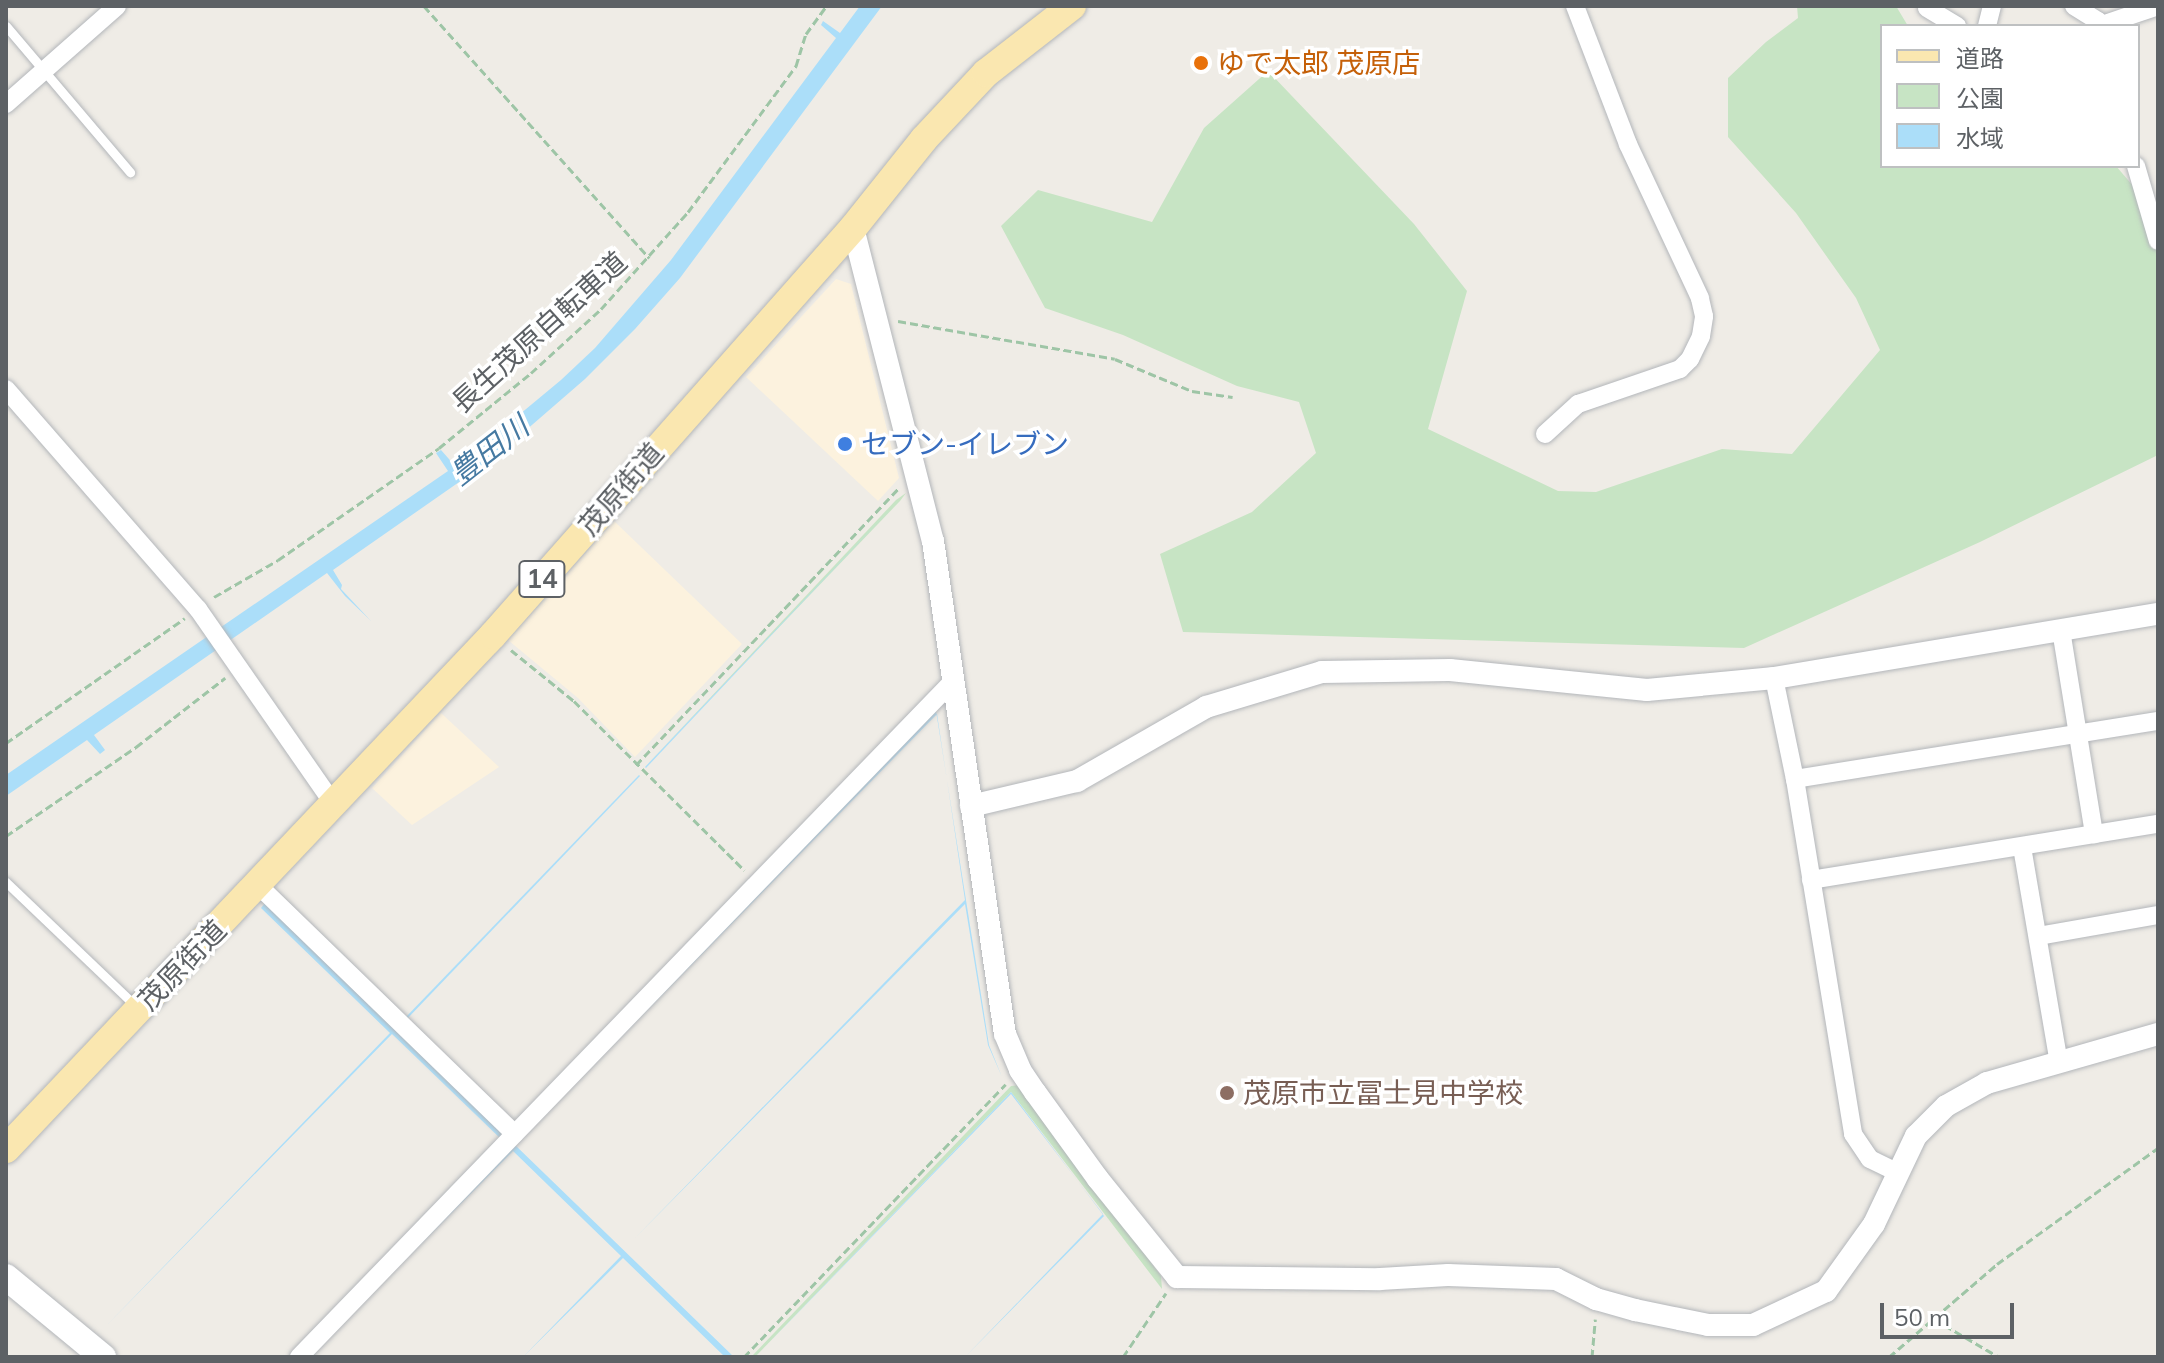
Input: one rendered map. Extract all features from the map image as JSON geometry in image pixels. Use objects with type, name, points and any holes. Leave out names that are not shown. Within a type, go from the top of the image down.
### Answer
[{"type":"main road","name":"茂原街道","points":[[6,1149],[259,886],[333,803],[493,635],[853,228],[924,139],[986,73],[1072,6]]},
{"type":"main road","points":[[6,1277],[103,1357]]},
{"type":"street","points":[[6,104],[117,6]]},
{"type":"street","points":[[1545,434],[1578,404],[1680,369],[1701,336],[1704,316],[1700,298],[1628,144],[1575,6]]},
{"type":"street","points":[[2074,6],[2099,24]]},
{"type":"street","points":[[2105,24],[2158,6]]},
{"type":"street","points":[[1927,8],[1954,24]]},
{"type":"street","points":[[2137,168],[2158,241]]},
{"type":"street","points":[[853,228],[933,541],[996,990],[1005,1034],[1020,1070],[1098,1179],[1177,1277],[1380,1279],[1448,1275],[1556,1279],[1596,1299],[1708,1325],[1753,1325],[1826,1291],[1874,1224],[1916,1136],[1946,1106],[1987,1083],[2158,1034]]},
{"type":"street","points":[[6,389],[198,609],[333,803]]},
{"type":"street","points":[[971,806],[1077,781],[1206,707],[1322,672],[1450,670],[1647,690],[1774,678],[2158,614]]},
{"type":"street","points":[[2061,630],[2094,834]]},
{"type":"street","points":[[1774,678],[1795,779],[1853,1134],[1870,1159],[1899,1173]]},
{"type":"street","points":[[299,1357],[953,681]]},
{"type":"street","points":[[1795,779],[2158,721]]},
{"type":"street","points":[[1811,880],[2158,824]]},
{"type":"street","points":[[2022,847],[2059,1063]]},
{"type":"street","points":[[259,886],[515,1134]]},
{"type":"street","points":[[2038,936],[2158,915]]},
{"type":"lane","points":[[6,26],[46,69],[130,172]]},
{"type":"lane","points":[[6,882],[140,1009]]},
{"type":"path","points":[[424,6],[649,258]]},
{"type":"path","name":"長生茂原自転車道","points":[[6,743],[198,609],[278,560],[439,448],[531,373],[649,258],[688,212],[796,66],[806,34],[826,6]]},
{"type":"path","points":[[874,317],[1115,359],[1192,391],[1233,397]]},
{"type":"path","points":[[636,765],[916,470]]},
{"type":"path","points":[[493,635],[574,701],[757,883]]},
{"type":"path","points":[[6,836],[136,747],[241,667]]},
{"type":"path","points":[[744,1357],[1020,1070]]},
{"type":"path","points":[[1889,1357],[1997,1264],[2158,1148]]},
{"type":"path","points":[[1123,1357],[1177,1277]]},
{"type":"path","points":[[1592,1357],[1596,1299]]},
{"type":"path","points":[[1934,1319],[1999,1357]]},
{"type":"shaded area","points":[[836,279],[851,284],[899,478],[878,501],[746,377]]},
{"type":"shaded area","points":[[614,521],[742,644],[635,757],[578,698],[508,640]]},
{"type":"shaded area","points":[[441,713],[499,767],[412,825],[372,788]]},
{"type":"green space","points":[[1797,6],[1896,6],[1907,24],[1880,24],[1880,168],[2118,168],[2158,215],[2158,455],[1980,542],[1744,648],[1183,632],[1160,554],[1252,512],[1316,453],[1299,402],[1237,386],[1123,335],[1045,308],[1001,226],[1038,190],[1152,222],[1204,128],[1268,71],[1414,224],[1467,291],[1428,429],[1558,491],[1596,492],[1722,449],[1792,454],[1880,350],[1856,298],[1796,213],[1728,137],[1728,78],[1766,42],[1798,18]]},
{"type":"green space","points":[[906,493],[900,501],[645,767],[896,500]]},
{"type":"green space","points":[[1019,1085],[1161,1276],[1162,1289],[1011,1092],[755,1357],[753,1355],[1011,1086]]},
{"type":"water","name":"豊田川","points":[[860,6],[882,6],[680,278],[635,329],[585,379],[495,457],[333,570],[342,585],[341,589],[371,621],[345,596],[327,573],[94,735],[105,750],[100,754],[87,740],[6,796],[6,775],[448,471],[436,453],[441,450],[456,467],[561,380],[595,348],[671,260],[836,38],[821,25],[823,21],[840,33]]},
{"type":"water","points":[[899,500],[646,768],[645,767]]},
{"type":"water","points":[[936,711],[937,714],[528,1132]]},
{"type":"water","points":[[639,775],[406,1020],[404,1019]]},
{"type":"water","points":[[947,778],[989,1045],[1002,1077],[988,1045],[965,904],[634,1239],[965,900]]},
{"type":"water","points":[[265,903],[734,1357],[725,1357],[623,1258],[523,1357],[621,1256],[513,1151],[309,1357],[502,1140],[392,1034],[105,1327],[390,1033],[261,908]]},
{"type":"water","points":[[1011,1092],[1080,1184],[1011,1094],[755,1357]]},
{"type":"water","points":[[1103,1214],[1104,1216],[965,1357]]},
{"type":"place","name":"ゆで太郎 茂原店","points":[[1201,63]]},
{"type":"place","name":"セブン-イレブン","points":[[845,444]]},
{"type":"place","name":"茂原市立冨士見中学校","points":[[1227,1093]]}]
